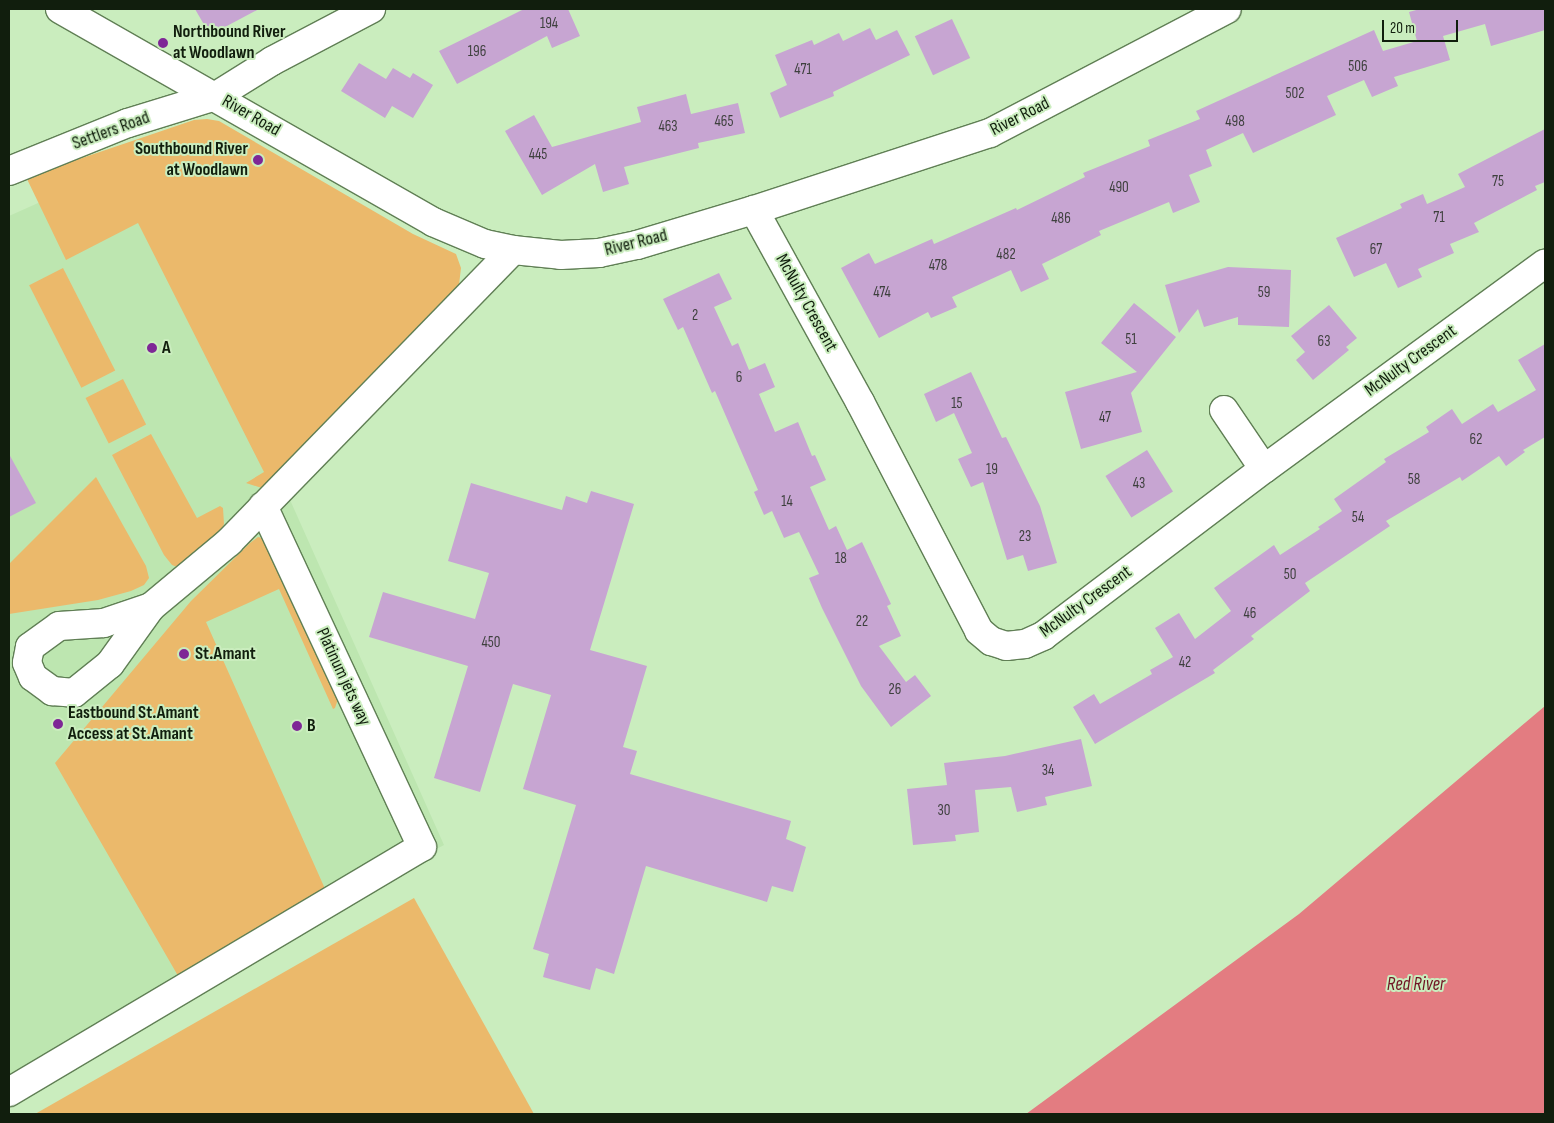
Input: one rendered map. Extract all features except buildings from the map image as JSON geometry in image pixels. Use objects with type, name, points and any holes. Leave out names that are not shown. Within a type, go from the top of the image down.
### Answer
[{"type":"street","name":"River Road","points":[[60,9],[216,96],[433,222],[485,244],[513,250],[561,255],[599,253],[636,245],[754,210],[990,133],[1227,9]]},
{"type":"street","name":"Settlers Road","points":[[9,170],[128,123],[216,96],[272,61],[371,9]]},
{"type":"street","name":"McNulty Crescent","points":[[754,210],[860,402],[980,630],[991,641],[1006,646],[1025,644],[1043,636],[1264,469],[1545,262]]},
{"type":"street","points":[[151,607],[229,542],[513,250]]},
{"type":"street","points":[[1224,410],[1264,469]]},
{"type":"street","name":"Platinum jets way","points":[[9,1092],[422,847],[263,506]]},
{"type":"shaded area","points":[[207,119],[219,121],[413,234],[456,254],[461,268],[458,293],[262,488],[246,483],[264,472],[138,223],[66,260],[26,177],[194,120]]},
{"type":"shaded area","name":"St.Amant","points":[[188,136],[274,464],[444,845],[9,1074],[9,216]]},
{"type":"shaded area","points":[[63,268],[115,370],[81,388],[29,285]]},
{"type":"shaded area","points":[[123,379],[146,424],[109,444],[86,398]]},
{"type":"shaded area","points":[[151,434],[197,518],[220,506],[223,508],[224,524],[220,533],[177,567],[172,565],[164,555],[112,455]]},
{"type":"shaded area","points":[[96,477],[146,566],[149,578],[144,585],[131,591],[98,600],[9,614],[9,564]]},
{"type":"shaded area","points":[[258,537],[266,539],[338,699],[335,708],[333,709],[279,589],[206,622],[326,891],[181,981],[55,763],[191,601]]},
{"type":"shaded area","points":[[414,898],[534,1114],[35,1114]]},
{"type":"water","name":"Red River","points":[[1545,706],[1545,1114],[1026,1114],[1299,914]]},
{"type":"place","name":"Northbound River at Woodlawn","points":[[163,43]]},
{"type":"place","name":"Southbound River at Woodlawn","points":[[258,160]]},
{"type":"place","name":"A","points":[[152,348]]},
{"type":"place","name":"St.Amant","points":[[184,654]]},
{"type":"place","name":"Eastbound St.Amant Access at St.Amant","points":[[58,724]]},
{"type":"place","name":"B","points":[[297,726]]}]
